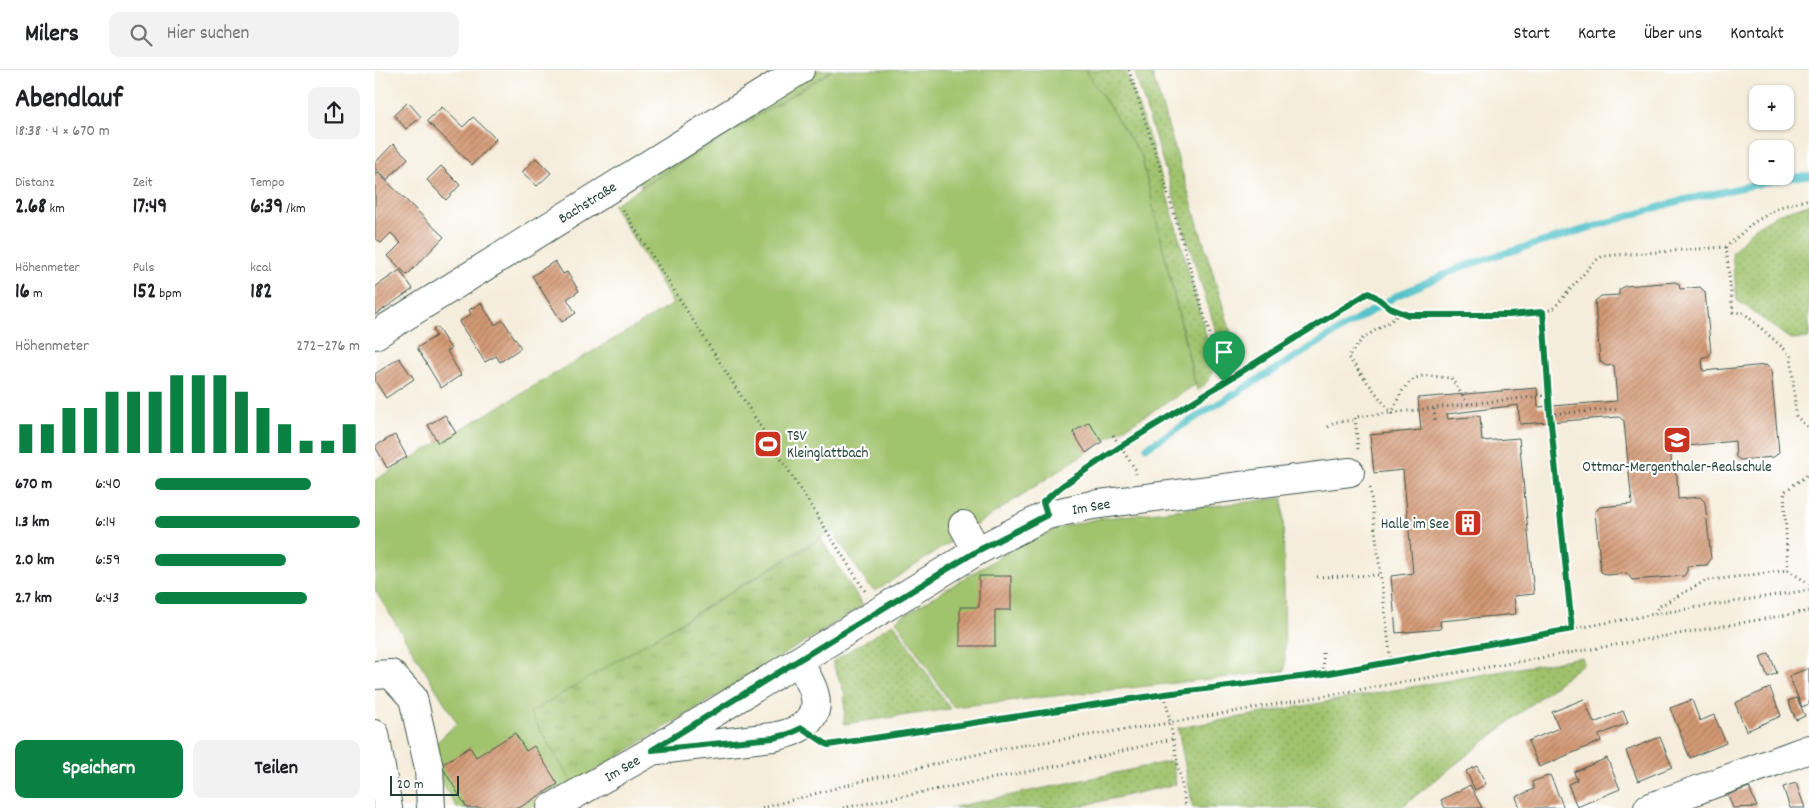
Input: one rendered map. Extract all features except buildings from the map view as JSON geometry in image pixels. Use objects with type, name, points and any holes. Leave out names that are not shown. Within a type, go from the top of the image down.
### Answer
[{"type":"street","name":"Bachstraße","points":[[375,335],[800,70]]},
{"type":"street","name":"Im See","points":[[551,808],[652,750],[977,551],[1047,515],[1092,505],[1355,472]]},
{"type":"street","points":[[963,525],[977,551]]},
{"type":"street","points":[[652,750],[773,738],[802,728],[811,720],[815,707],[813,690],[799,661]]},
{"type":"street","points":[[375,675],[391,674],[413,698],[429,768],[431,808]]},
{"type":"street","points":[[375,734],[388,808]]},
{"type":"street","points":[[1648,808],[1809,749]]},
{"type":"path","points":[[1129,70],[1224,382]]},
{"type":"path","points":[[610,188],[878,612]]},
{"type":"path","points":[[1062,486],[1120,447],[1368,293],[1390,308],[1408,315],[1491,315],[1543,312],[1553,309],[1595,260],[1603,256],[1725,247],[1753,222],[1780,207],[1809,199]]},
{"type":"path","points":[[1725,247],[1733,312],[1744,313],[1791,355],[1796,416],[1809,429]]},
{"type":"path","points":[[1392,414],[1349,357],[1363,338],[1394,319],[1399,312]]},
{"type":"path","points":[[1543,312],[1550,414],[1572,629]]},
{"type":"path","points":[[1392,414],[1399,395],[1410,383],[1423,376],[1451,378],[1469,405]]},
{"type":"path","points":[[1328,428],[1336,422],[1355,420],[1355,418],[1549,395]]},
{"type":"path","points":[[1434,409],[1435,420]]},
{"type":"path","points":[[1550,414],[1618,409]]},
{"type":"path","points":[[1355,420],[1355,472],[1361,479],[1369,478],[1391,661]]},
{"type":"path","points":[[1113,435],[1135,469],[1138,500]]},
{"type":"path","points":[[1788,570],[1784,492],[1809,474]]},
{"type":"path","points":[[1655,614],[1658,607],[1705,581],[1788,570],[1809,584]]},
{"type":"path","points":[[1317,577],[1380,575]]},
{"type":"path","points":[[802,728],[828,745],[1165,694],[1324,674],[1655,614],[1809,590]]},
{"type":"path","points":[[762,808],[870,779],[1005,748],[1169,722],[1809,611]]},
{"type":"path","points":[[1323,653],[1324,674]]},
{"type":"path","points":[[1165,694],[1186,808]]},
{"type":"path","points":[[843,808],[1081,761],[1172,739]]},
{"type":"green space","points":[[812,70],[833,70],[641,187],[639,178]]},
{"type":"green space","name":"TSV Kleinglattbach","points":[[833,70],[1085,70],[1141,155],[1195,385],[1113,435],[876,591],[869,586],[832,531],[530,713],[573,784],[529,808],[457,808],[431,765],[434,745],[457,723],[375,590],[375,480],[673,304],[613,205]]},
{"type":"green space","points":[[1085,70],[1125,70],[1151,143],[1214,365],[1209,380],[1197,391],[1141,155]]},
{"type":"green space","points":[[1134,70],[1151,70],[1240,362],[1231,366],[1227,366]]},
{"type":"green space","points":[[1809,204],[1809,338],[1790,339],[1737,300],[1732,253],[1754,228],[1780,213]]},
{"type":"green space","points":[[1283,498],[1285,671],[953,707],[896,620],[1014,548],[1058,528],[1096,519]]},
{"type":"green space","points":[[821,539],[863,606],[573,784],[529,713]]},
{"type":"green space","points":[[894,623],[950,709],[844,724],[845,694],[832,662]]},
{"type":"green space","points":[[1582,657],[1584,663],[1400,808],[1193,808],[1178,728]]},
{"type":"green space","points":[[1172,761],[1176,784],[1072,808],[950,808]]},
{"type":"waterway","points":[[1147,447],[1396,296],[1459,268],[1683,200],[1787,178],[1809,176]]},
{"type":"place","name":"Ottmar-Mergenthaler-Realschule","points":[[1677,440]]},
{"type":"place","name":"TSV Kleinglattbach","points":[[768,444]]},
{"type":"place","name":"Halle im See","points":[[1468,523]]},
{"type":"route","points":[[1368,293],[1390,308],[1408,315],[1509,315],[1543,312],[1550,414],[1572,629],[1324,674],[1165,694],[828,745],[802,728],[773,738],[652,750],[977,551],[1047,515],[1043,502],[1062,486],[1224,382],[1368,293]]}]
